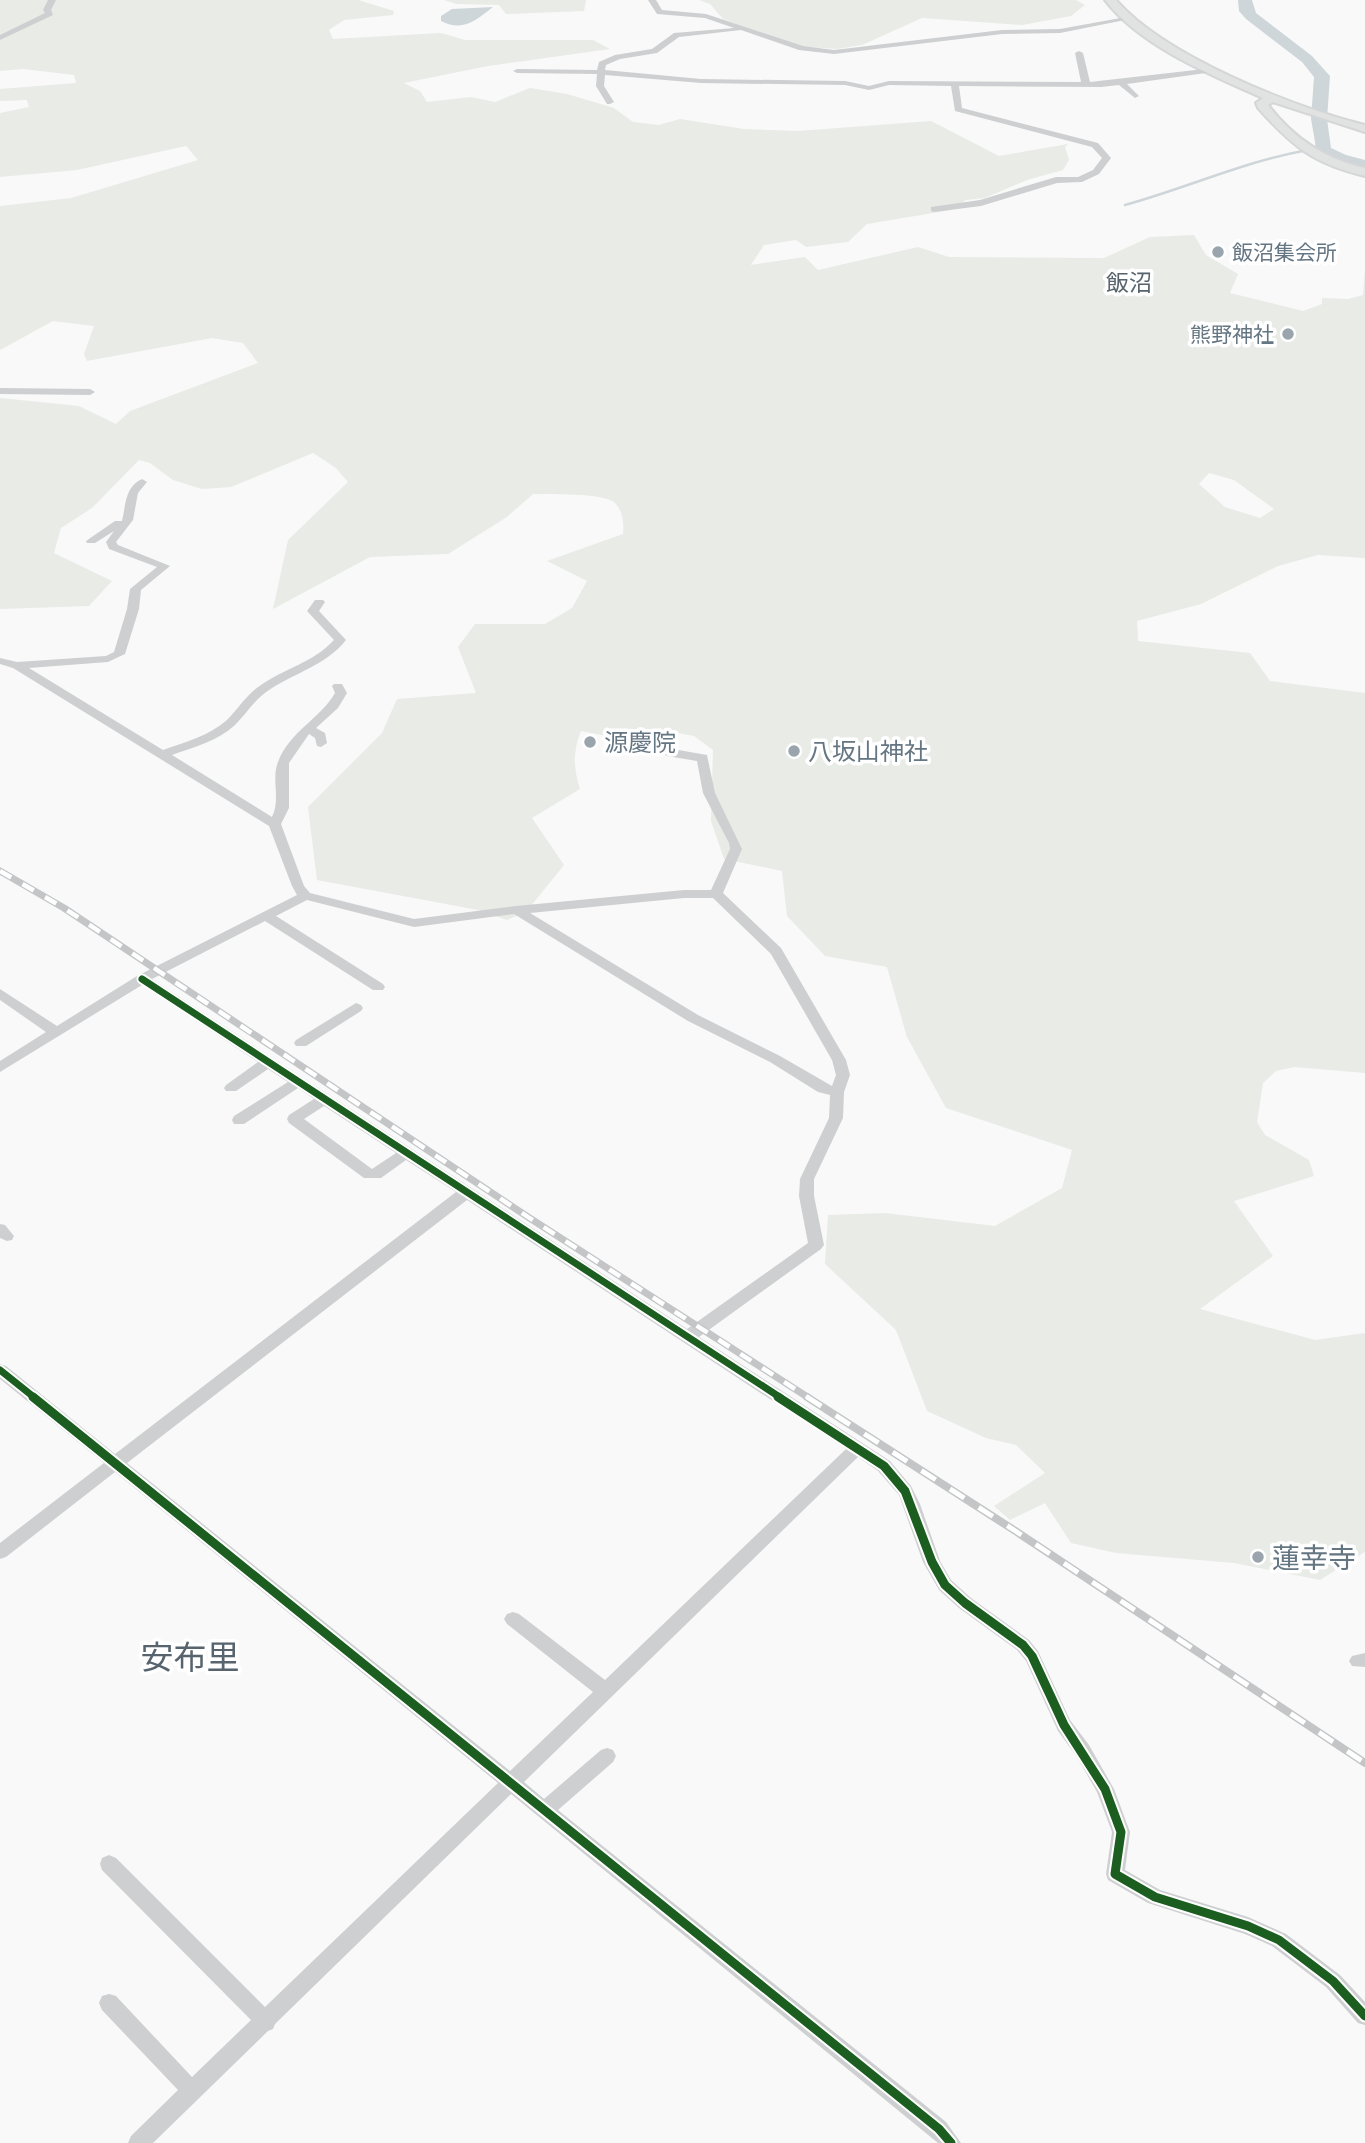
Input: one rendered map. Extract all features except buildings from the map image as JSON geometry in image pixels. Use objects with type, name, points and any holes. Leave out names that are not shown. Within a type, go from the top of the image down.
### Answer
[{"type":"main road","points":[[1110,0],[1126,19],[1213,70],[1271,99],[1365,129]]},
{"type":"main road","points":[[1271,99],[1262,103],[1262,106],[1305,150],[1342,167],[1365,172]]},
{"type":"street","points":[[0,38],[45,17],[50,13],[47,10],[52,0]]},
{"type":"street","points":[[652,0],[660,12],[706,16],[802,48],[834,52],[979,35],[1060,30],[1126,19]]},
{"type":"street","points":[[965,26],[979,35]]},
{"type":"street","points":[[610,102],[600,86],[599,72],[602,64],[608,60],[654,51],[677,35],[745,29]]},
{"type":"street","points":[[948,32],[962,37]]},
{"type":"street","points":[[1079,52],[1086,85]]},
{"type":"street","points":[[517,71],[599,72],[701,81],[845,83],[869,88],[889,83],[1086,85],[1213,70]]},
{"type":"street","points":[[1121,82],[1135,96]]},
{"type":"street","points":[[934,209],[981,203],[1056,180],[1079,180],[1096,172],[1107,158],[1096,145],[958,109],[955,84]]},
{"type":"street","points":[[0,391],[90,392]]},
{"type":"street","points":[[0,662],[17,665],[108,659],[119,653],[133,609],[136,589],[165,566],[113,547],[111,542],[128,520],[133,492],[142,482]]},
{"type":"street","points":[[91,541],[108,532],[130,512]]},
{"type":"street","points":[[161,755],[219,731],[228,725],[257,692],[309,668],[332,650],[341,640],[313,611],[319,602]]},
{"type":"street","points":[[17,665],[275,824],[298,886],[305,896]]},
{"type":"street","points":[[275,824],[283,808],[283,763],[308,729],[334,705],[341,693],[338,686]]},
{"type":"street","points":[[308,729],[321,736],[321,743]]},
{"type":"street","points":[[667,752],[703,758],[709,793],[735,843],[736,849],[716,894]]},
{"type":"street","points":[[0,1067],[142,979],[305,896],[414,923],[516,910],[684,894],[716,894],[776,951],[839,1060],[843,1075],[837,1092],[836,1118],[807,1179],[805,1189],[808,1213],[816,1229],[816,1245],[689,1336]]},
{"type":"street","points":[[516,910],[693,1018],[775,1059],[823,1088],[837,1092]]},
{"type":"street","points":[[266,916],[377,988]]},
{"type":"street","points":[[142,979],[689,1336],[899,1478],[914,1507],[940,1579],[1023,1645],[1032,1656],[1057,1713],[1105,1788],[1121,1832],[1115,1874],[1155,1897],[1248,1926],[1279,1940],[1333,1981],[1365,2016]]},
{"type":"street","points":[[0,993],[56,1032]]},
{"type":"street","points":[[301,1043],[356,1008]]},
{"type":"street","points":[[231,1088],[268,1062]]},
{"type":"street","points":[[239,1121],[299,1082]]},
{"type":"street","points":[[324,1099],[294,1119],[369,1174],[376,1174],[407,1152]]},
{"type":"street","points":[[0,1552],[468,1191]]},
{"type":"street","points":[[0,1370],[939,2129],[951,2143]]},
{"type":"street","points":[[138,2143],[856,1449]]},
{"type":"street","points":[[513,1619],[605,1691]]},
{"type":"street","points":[[545,1810],[607,1756]]},
{"type":"street","points":[[109,1864],[266,2022]]},
{"type":"street","points":[[109,2003],[193,2092]]},
{"type":"shaded area","points":[[0,0],[358,0],[394,11],[393,15],[344,20],[329,30],[333,39],[441,33],[465,40],[593,40],[610,49],[488,66],[404,83],[420,91],[427,102],[471,97],[495,102],[530,88],[567,94],[614,108],[633,122],[659,125],[680,119],[744,129],[798,131],[931,121],[999,156],[1068,144],[1065,147],[1069,160],[1063,170],[1027,180],[985,198],[966,200],[951,210],[867,224],[848,242],[806,247],[796,240],[764,245],[751,265],[805,257],[818,270],[918,247],[949,257],[1104,258],[1150,237],[1194,235],[1206,255],[1238,274],[1230,293],[1303,311],[1322,304],[1322,298],[1348,299],[1363,295],[1365,268],[1365,558],[1318,555],[1278,566],[1201,604],[1137,621],[1138,641],[1250,653],[1270,681],[1365,693],[1365,1073],[1294,1067],[1276,1071],[1263,1083],[1257,1122],[1265,1135],[1309,1160],[1314,1176],[1234,1201],[1273,1256],[1200,1309],[1315,1340],[1365,1333],[1365,1552],[1320,1580],[1234,1563],[1116,1553],[1071,1543],[1045,1503],[1010,1520],[994,1506],[1045,1473],[1016,1445],[986,1438],[927,1411],[896,1330],[825,1264],[828,1215],[885,1213],[995,1226],[1062,1188],[1072,1150],[946,1108],[907,1037],[887,967],[825,956],[787,916],[782,871],[724,859],[711,821],[713,750],[694,736],[666,731],[646,739],[617,738],[581,731],[575,760],[580,789],[532,818],[564,865],[526,912],[507,920],[478,910],[317,880],[308,807],[382,733],[397,699],[476,693],[458,647],[475,624],[545,624],[572,608],[587,581],[547,561],[623,534],[620,510],[615,503],[600,497],[533,494],[507,517],[448,554],[370,557],[273,609],[288,540],[348,482],[336,468],[313,453],[231,487],[202,489],[173,480],[150,463],[139,460],[92,508],[61,528],[54,553],[112,581],[89,606],[0,609],[0,398],[79,406],[116,424],[130,411],[258,363],[243,343],[212,338],[87,361],[84,354],[94,326],[53,321],[0,350],[0,206],[71,198],[198,160],[186,146],[77,170],[0,177],[0,113],[29,107],[27,100],[0,101],[0,89],[76,83],[74,75],[23,69],[0,71]],"holes":[[[1209,473],[1234,480],[1274,509],[1260,518],[1225,507],[1199,484]]]},
{"type":"shaded area","points":[[444,0],[586,0],[584,11],[506,14],[499,5],[456,4]]},
{"type":"shaded area","points":[[699,0],[1076,0],[1085,5],[1071,16],[1022,25],[922,18],[862,45],[837,49],[795,46],[723,19],[710,4]]},
{"type":"shaded area","points":[[493,7],[462,25],[441,21],[441,16],[452,9]]},
{"type":"shaded area","points":[[1314,119],[1327,123],[1326,140],[1332,153],[1365,163],[1365,166],[1348,165],[1315,150],[1317,128]]},
{"type":"waterway","points":[[1245,0],[1246,11],[1251,16],[1307,59],[1322,76],[1319,119],[1323,150],[1340,159],[1365,165]]},
{"type":"waterway","points":[[1125,205],[1262,161],[1308,150]]},
{"type":"railway","points":[[0,871],[64,908],[528,1217],[809,1398]]},
{"type":"railway","points":[[807,1397],[1017,1532],[1365,1763]]},
{"type":"cycle path","points":[[142,979],[884,1466],[896,1478],[912,1504],[932,1562],[945,1585],[1023,1645],[1032,1656],[1064,1725],[1105,1789],[1121,1832],[1115,1874],[1155,1897],[1248,1926],[1279,1940],[1333,1981],[1365,2016]]},
{"type":"cycle path","points":[[0,1370],[939,2129],[951,2143]]},
{"type":"place","name":"飯沼集会所","points":[[1218,252]]},
{"type":"place","name":"熊野神社","points":[[1288,334]]},
{"type":"place","name":"源慶院","points":[[590,742]]},
{"type":"place","name":"八坂山神社","points":[[794,751]]},
{"type":"place","name":"蓮幸寺","points":[[1258,1557]]},
{"type":"district","name":"飯沼","points":[[1129,282]]},
{"type":"district","name":"安布里","points":[[190,1657]]}]
